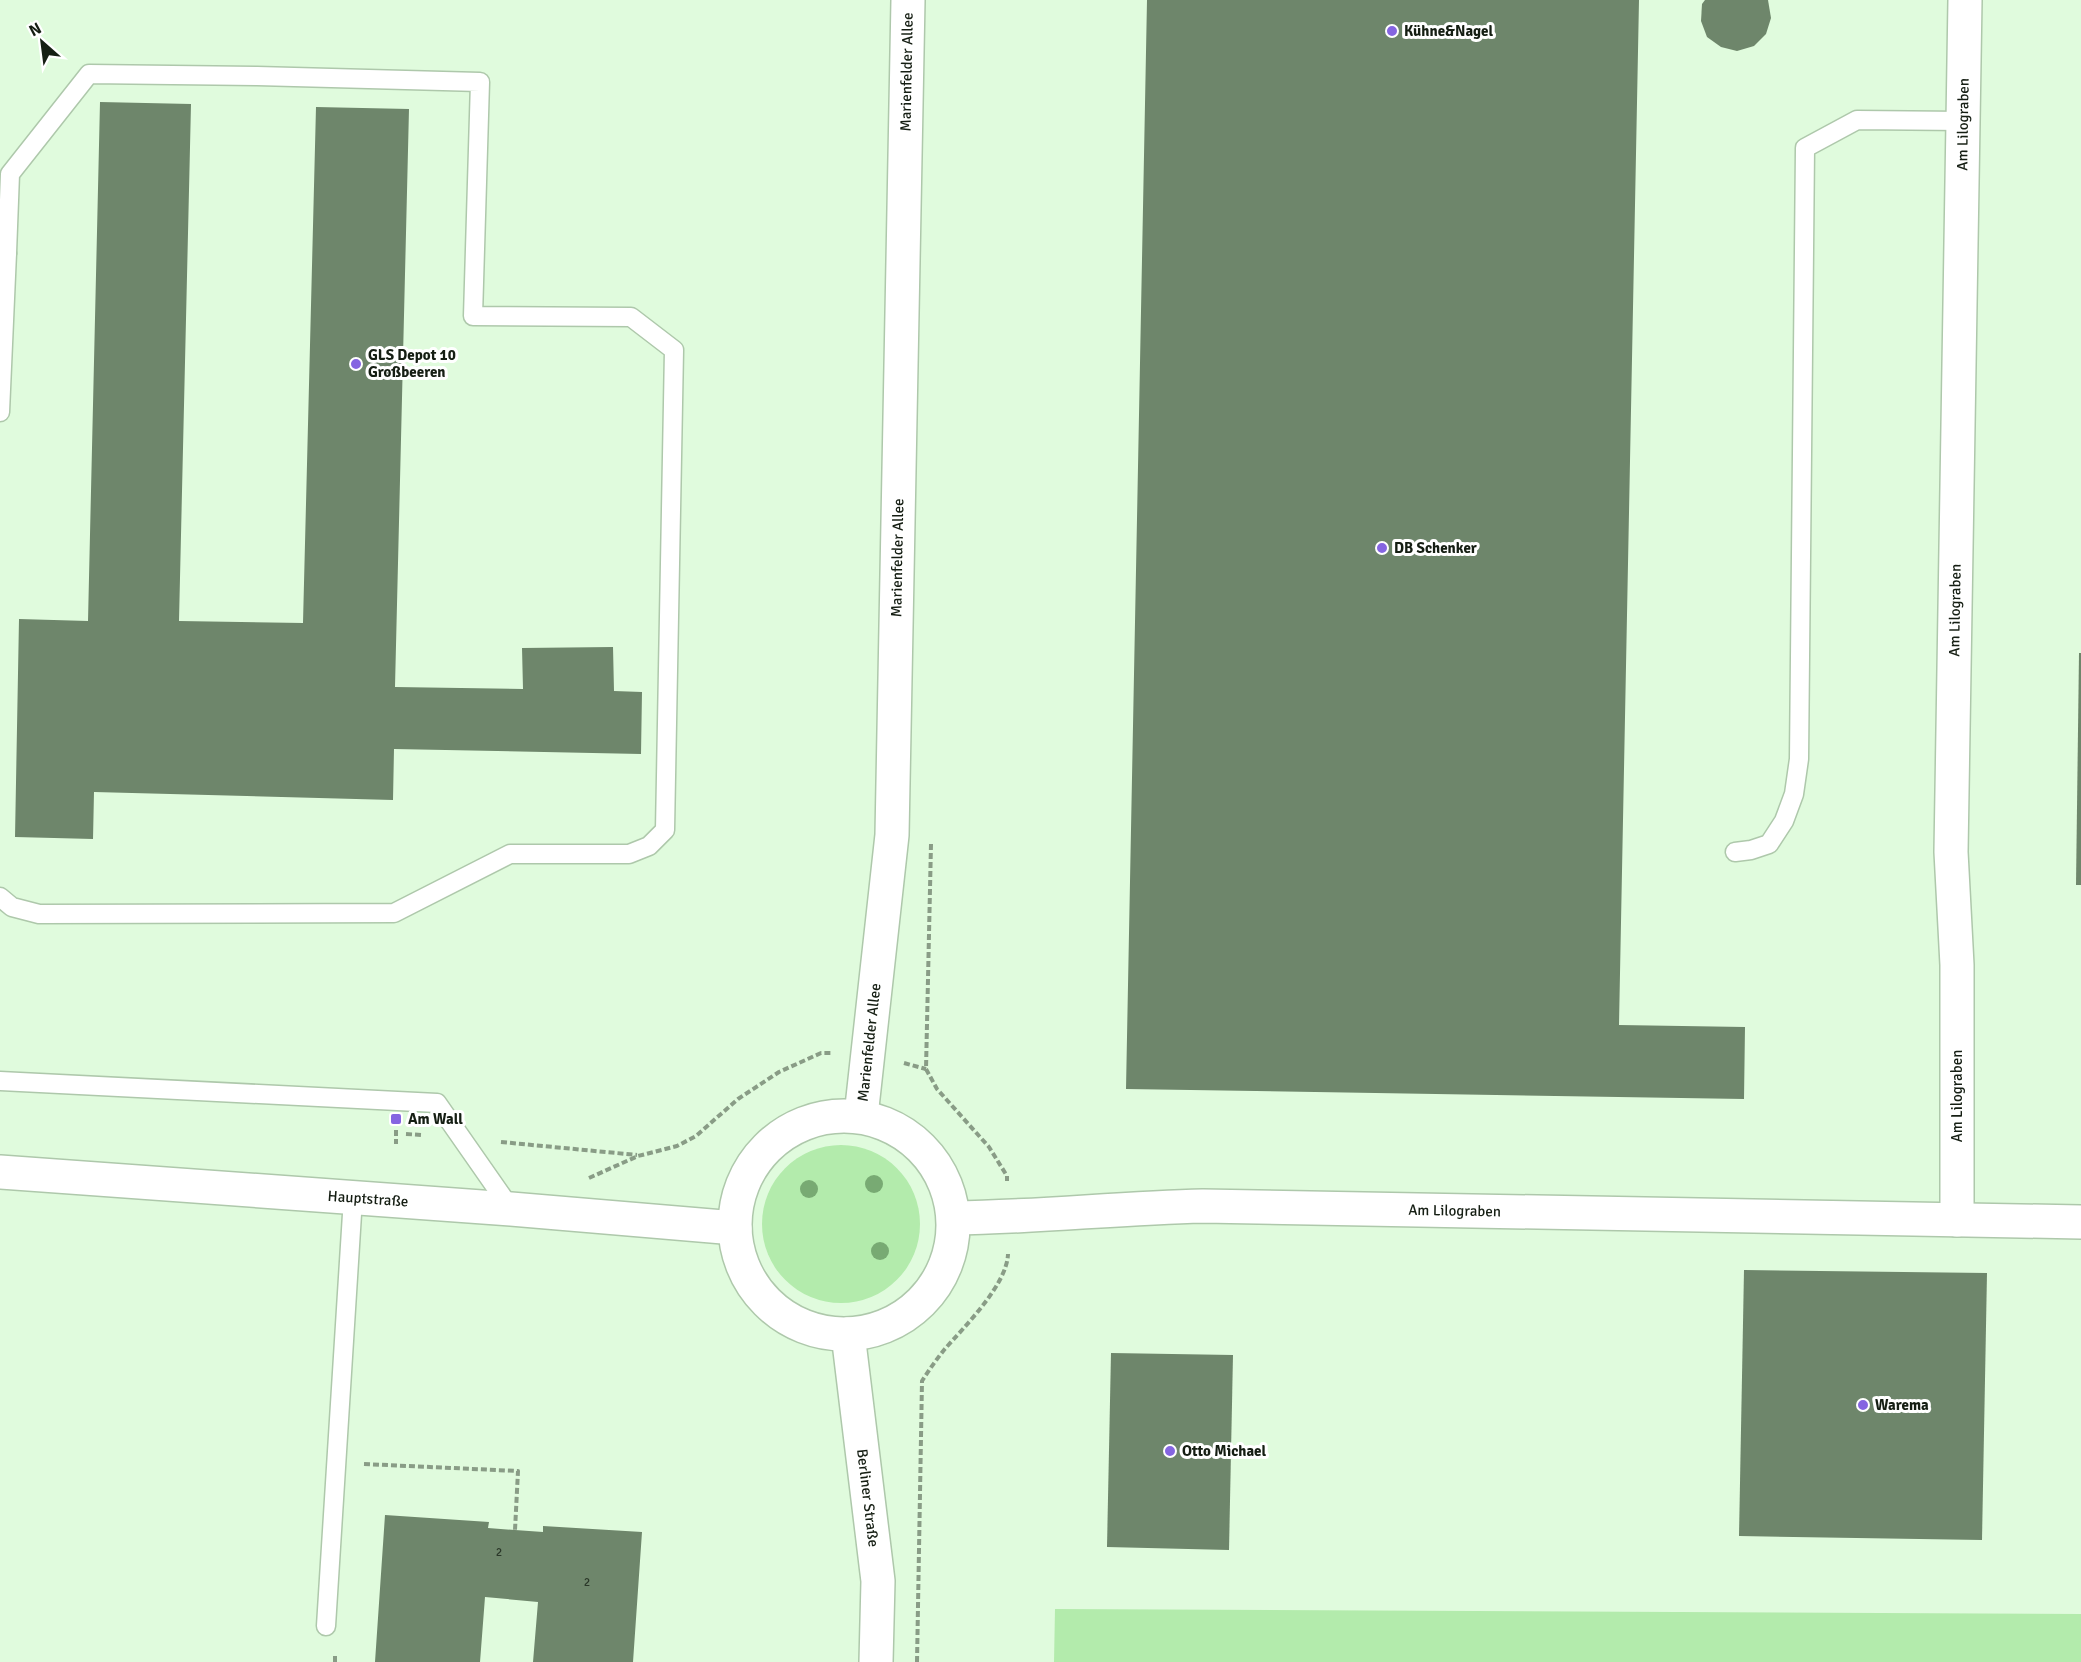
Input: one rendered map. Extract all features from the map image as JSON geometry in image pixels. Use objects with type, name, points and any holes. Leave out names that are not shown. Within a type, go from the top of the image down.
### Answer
[{"type":"street","name":"Marienfelder Allee","points":[[861,1116],[892,835],[908,0]]},
{"type":"street","name":"Am Lilograben","points":[[1957,1220],[1957,964],[1951,852],[1965,0]]},
{"type":"street","points":[[830,1116],[861,1116],[897,1128],[926,1151],[946,1182],[954,1218],[951,1247],[942,1275],[925,1298],[903,1317],[876,1329],[848,1334],[814,1329],[782,1315],[757,1291],[741,1261],[735,1228],[738,1196],[751,1167],[772,1142],[799,1125],[830,1116]]},
{"type":"street","name":"Hauptstraße","points":[[0,1172],[511,1209],[735,1228]]},
{"type":"street","name":"Am Lilograben","points":[[954,1218],[1010,1218],[1203,1206],[2081,1222]]},
{"type":"street","name":"Berliner Straße","points":[[848,1334],[878,1581],[876,1662]]},
{"type":"lane","points":[[0,412],[4,253],[10,174],[89,74],[257,75],[480,82],[473,316],[631,317],[674,350],[674,451],[665,830],[649,846],[629,854],[510,854],[394,913],[39,914],[12,908],[0,897]]},
{"type":"lane","points":[[1735,852],[1769,844],[1784,821],[1794,794],[1799,759],[1805,148],[1857,120],[1963,121]]},
{"type":"lane","points":[[0,1081],[437,1103],[511,1209]]},
{"type":"lane","points":[[326,1626],[352,1198]]},
{"type":"path","points":[[917,1662],[922,1381],[942,1352],[979,1311],[1008,1265],[1010,1218],[1007,1176],[989,1147],[937,1089],[926,1069],[931,843]]},
{"type":"path","points":[[612,1168],[638,1156],[677,1146],[696,1136],[738,1099],[779,1072],[820,1053],[868,1054],[926,1069]]},
{"type":"path","points":[[396,1133],[638,1156]]},
{"type":"path","points":[[336,1462],[518,1471],[515,1530]]},
{"type":"green space","points":[[841,1145],[871,1151],[885,1158],[897,1168],[907,1180],[914,1194],[920,1224],[914,1254],[907,1268],[897,1280],[885,1290],[871,1297],[841,1303],[811,1297],[797,1290],[785,1280],[775,1268],[768,1254],[762,1224],[768,1194],[775,1180],[785,1168],[797,1158],[811,1151]]},
{"type":"green space","points":[[1055,1609],[2081,1614],[2081,1662],[1054,1662]]},
{"type":"building","name":"DB Schenker","points":[[1147,0],[1639,0],[1619,1025],[1745,1027],[1744,1099],[1126,1089]]},
{"type":"building","points":[[1705,0],[1768,0],[1771,18],[1766,34],[1754,46],[1737,51],[1721,47],[1707,37],[1701,21],[1702,4]]},
{"type":"building","name":"GLS Depot 10 Großbeeren","points":[[100,102],[191,104],[179,621],[303,623],[316,107],[409,109],[395,687],[523,689],[522,648],[613,647],[614,691],[642,692],[641,754],[394,749],[393,800],[94,792],[93,839],[15,837],[19,619],[88,621]]},
{"type":"building","points":[[2079,653],[2081,653],[2081,885],[2076,885]]},
{"type":"building","name":"Warema","points":[[1744,1270],[1987,1273],[1982,1540],[1739,1536]]},
{"type":"building","name":"Otto Michael","points":[[1111,1353],[1233,1355],[1229,1550],[1107,1547]]},
{"type":"building","points":[[385,1515],[489,1522],[488,1528],[543,1532],[543,1526],[642,1532],[633,1662],[533,1662],[538,1602],[485,1597],[480,1662],[375,1662]]},
{"type":"place","name":"Kühne&Nagel","points":[[1392,31]]},
{"type":"place","name":"GLS Depot 10 Großbeeren","points":[[356,364]]},
{"type":"place","name":"DB Schenker","points":[[1382,548]]},
{"type":"place","name":"Am Wall","points":[[396,1119]]},
{"type":"place","name":"Warema","points":[[1863,1405]]},
{"type":"place","name":"Otto Michael","points":[[1170,1451]]}]
